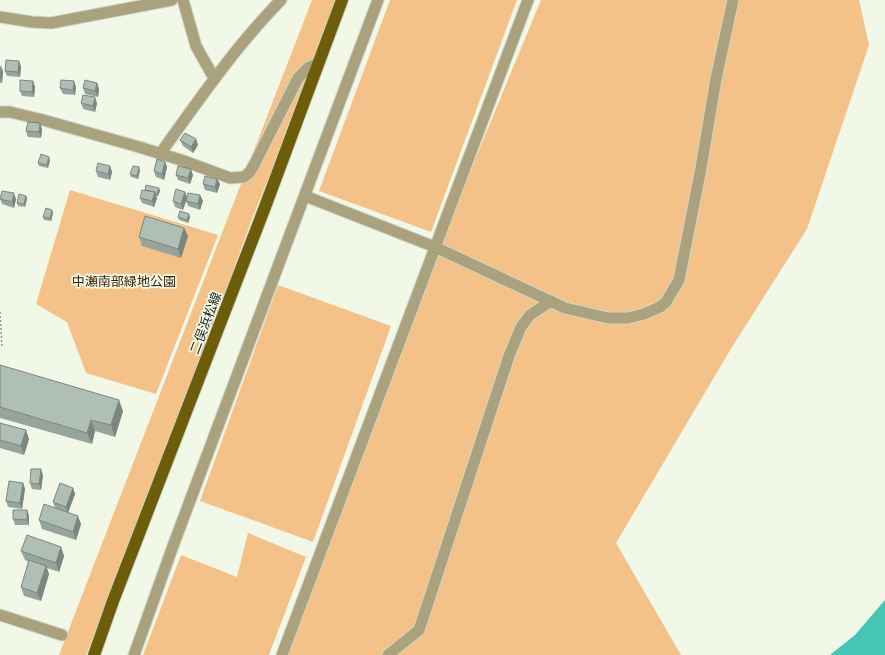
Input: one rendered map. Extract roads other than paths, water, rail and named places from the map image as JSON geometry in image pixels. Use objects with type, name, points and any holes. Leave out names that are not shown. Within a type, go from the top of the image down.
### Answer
[{"type":"main road","name":"二俣浜松線","points":[[94,655],[113,601],[265,207],[342,0]]},
{"type":"street","points":[[0,17],[32,22],[51,23],[172,0]]},
{"type":"street","points":[[184,0],[196,46],[214,78]]},
{"type":"street","points":[[160,154],[214,78],[281,0]]},
{"type":"street","points":[[134,655],[173,546],[378,0]]},
{"type":"street","points":[[282,655],[528,0]]},
{"type":"street","points":[[304,196],[435,247],[565,308],[608,318],[628,318],[644,314],[660,307],[666,302],[679,280],[701,168],[716,79],[733,0]]},
{"type":"street","points":[[0,112],[10,112],[43,120],[184,161],[230,178],[244,178],[250,172],[255,163],[298,78],[303,71],[319,63]]},
{"type":"street","points":[[388,655],[420,630],[509,356],[521,327],[530,315],[551,301]]},
{"type":"street","points":[[0,615],[62,635]]},
{"type":"water","points":[[885,600],[885,655],[830,655],[855,635]]},
{"type":"park label","name":"中瀬南部緑地公園","points":[[124,281]]}]
